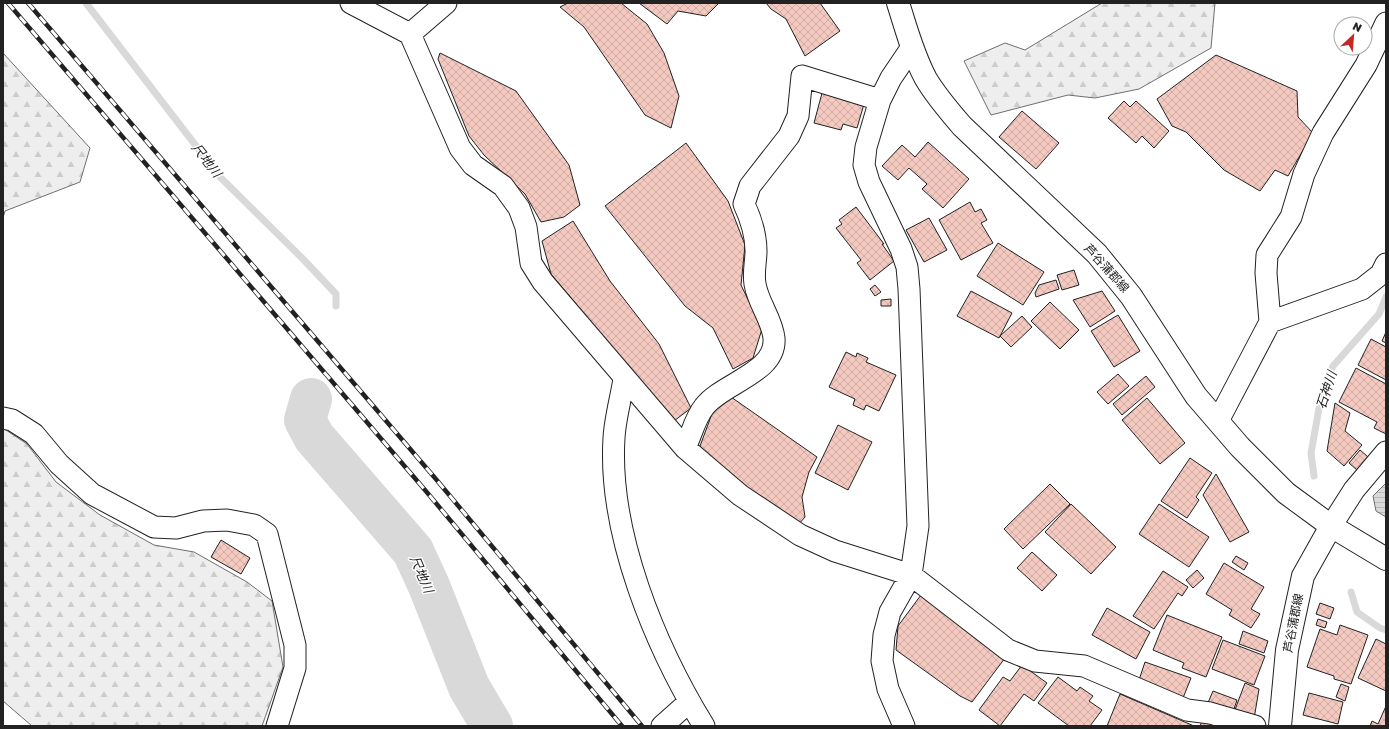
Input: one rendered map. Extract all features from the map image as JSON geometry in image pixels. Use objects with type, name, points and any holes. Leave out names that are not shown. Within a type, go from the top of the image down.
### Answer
[{"type":"main road","name":"芦谷蒲郡線","points":[[898,3],[912,47],[926,78],[942,103],[962,126],[1097,254],[1132,296],[1196,396],[1286,493],[1331,526],[1386,559]]},
{"type":"main road","name":"芦谷蒲郡線","points":[[1280,726],[1287,650],[1303,576],[1331,526]]},
{"type":"street","points":[[351,3],[410,34],[460,148],[473,165],[503,186],[519,208],[526,227],[531,263],[543,282],[624,379],[685,448],[740,495],[800,535],[835,551],[910,575],[1008,650],[1035,661],[1084,666],[1187,710],[1210,713],[1255,726]]},
{"type":"street","points":[[410,34],[446,3]]},
{"type":"street","points":[[1218,421],[1270,322],[1266,273],[1267,255],[1292,217],[1304,174],[1323,133],[1366,65],[1386,23]]},
{"type":"street","points":[[904,726],[888,689],[882,661],[884,635],[890,612],[910,575],[918,526],[909,289],[907,267],[901,249],[869,182],[864,165],[866,147],[880,100],[891,78],[912,47]]},
{"type":"street","points":[[685,448],[703,408],[714,396],[762,368],[770,353],[774,339],[770,323],[756,292],[754,273],[756,251],[752,222],[744,204],[750,186],[789,136],[798,116],[802,76],[880,100]]},
{"type":"street","points":[[1270,322],[1362,289],[1381,274],[1386,264]]},
{"type":"street","points":[[624,379],[614,438],[614,472],[620,527],[650,619],[689,702],[704,726]]},
{"type":"street","points":[[3,418],[12,420],[34,434],[59,464],[92,494],[154,527],[176,528],[203,521],[227,520],[254,525],[267,534],[295,645],[295,668],[277,726]]},
{"type":"street","points":[[1331,526],[1354,490],[1386,452]]},
{"type":"street","points":[[662,726],[689,702]]},
{"type":"green space","points":[[1102,3],[1215,3],[1211,48],[1139,89],[1095,98],[1068,95],[991,115],[964,61],[1005,43],[1025,50]]},
{"type":"green space","points":[[3,53],[90,148],[80,182],[5,211],[3,218]]},
{"type":"green space","points":[[3,428],[27,444],[56,482],[100,515],[154,545],[194,552],[247,582],[272,601],[283,667],[262,726],[32,726],[3,701]]},
{"type":"shaded area","points":[[1386,483],[1386,517],[1376,511],[1373,496]]},
{"type":"building","points":[[568,3],[621,3],[647,24],[664,53],[679,96],[671,128],[645,115],[584,27],[560,7]]},
{"type":"building","points":[[639,3],[719,3],[706,16],[678,11],[667,24]]},
{"type":"building","points":[[766,3],[820,3],[840,31],[805,56],[786,19],[771,9]]},
{"type":"building","points":[[440,53],[516,91],[569,165],[580,205],[564,217],[541,222],[525,194],[484,155],[469,136],[438,59]]},
{"type":"building","points":[[1216,55],[1297,91],[1298,117],[1313,133],[1288,176],[1275,170],[1260,191],[1224,170],[1186,132],[1172,126],[1157,99]]},
{"type":"building","points":[[822,93],[864,104],[857,128],[843,124],[841,130],[814,123]]},
{"type":"building","points":[[1124,101],[1130,107],[1136,101],[1169,131],[1154,148],[1142,136],[1136,143],[1108,118]]},
{"type":"building","points":[[1022,111],[1059,143],[1036,169],[999,137]]},
{"type":"building","points":[[928,142],[969,179],[943,208],[922,189],[927,184],[909,168],[898,180],[882,166],[902,145],[915,157]]},
{"type":"building","points":[[686,143],[728,201],[745,245],[741,285],[762,329],[753,358],[733,369],[713,328],[685,306],[605,206]]},
{"type":"building","points":[[970,202],[975,212],[981,209],[987,220],[981,223],[993,243],[961,260],[939,220]]},
{"type":"building","points":[[856,207],[884,244],[882,244],[894,261],[870,280],[857,263],[861,260],[836,228],[842,224],[839,220]]},
{"type":"building","points":[[929,218],[947,250],[924,262],[906,230]]},
{"type":"building","points":[[573,221],[610,281],[659,344],[691,408],[674,421],[551,274],[542,241]]},
{"type":"building","points":[[998,243],[1044,272],[1023,305],[977,276]]},
{"type":"building","points":[[1074,270],[1079,285],[1062,290],[1057,275]]},
{"type":"building","points":[[1056,280],[1059,289],[1036,297],[1035,293],[1039,285]]},
{"type":"building","points":[[875,285],[881,292],[875,296],[870,289]]},
{"type":"building","points":[[971,291],[1012,313],[999,338],[957,316]]},
{"type":"building","points":[[1102,291],[1115,311],[1090,327],[1073,300]]},
{"type":"building","points":[[891,299],[891,306],[881,306],[881,300]]},
{"type":"building","points":[[1050,302],[1079,330],[1060,349],[1031,321]]},
{"type":"building","points":[[1118,315],[1140,351],[1114,367],[1091,331]]},
{"type":"building","points":[[1022,316],[1032,327],[1011,347],[1000,336]]},
{"type":"building","points":[[1386,332],[1386,343],[1382,341]]},
{"type":"building","points":[[1371,339],[1386,347],[1386,380],[1358,365]]},
{"type":"building","points":[[846,352],[856,357],[857,353],[868,358],[866,362],[896,375],[879,411],[866,405],[864,410],[853,405],[855,399],[829,387]]},
{"type":"building","points":[[1356,368],[1386,384],[1386,434],[1374,428],[1377,422],[1339,402]]},
{"type":"building","points":[[1118,374],[1129,386],[1108,404],[1097,392]]},
{"type":"building","points":[[1146,376],[1155,387],[1122,415],[1113,404]]},
{"type":"building","points":[[731,397],[817,457],[809,472],[802,497],[805,517],[798,525],[751,494],[707,456],[700,446],[713,411]]},
{"type":"building","points":[[1147,398],[1185,443],[1160,464],[1122,420]]},
{"type":"building","points":[[1335,403],[1350,413],[1345,431],[1362,445],[1344,466],[1327,451]]},
{"type":"building","points":[[838,425],[872,442],[848,490],[815,473]]},
{"type":"building","points":[[1360,450],[1368,457],[1357,470],[1349,463]]},
{"type":"building","points":[[1190,458],[1212,473],[1196,497],[1199,500],[1187,518],[1161,501]]},
{"type":"building","points":[[1216,474],[1249,532],[1230,542],[1203,495]]},
{"type":"building","points":[[1050,484],[1070,504],[1023,549],[1004,529]]},
{"type":"building","points":[[1071,504],[1116,547],[1091,574],[1045,532]]},
{"type":"building","points":[[1159,504],[1209,537],[1189,567],[1139,534]]},
{"type":"building","points":[[221,540],[250,558],[241,574],[211,557]]},
{"type":"building","points":[[1032,552],[1057,575],[1042,591],[1017,568]]},
{"type":"building","points":[[1236,556],[1248,563],[1244,570],[1232,562]]},
{"type":"building","points":[[1224,563],[1264,587],[1251,609],[1260,614],[1251,628],[1229,615],[1232,610],[1206,594]]},
{"type":"building","points":[[1197,570],[1204,578],[1193,588],[1186,580]]},
{"type":"building","points":[[1163,571],[1188,587],[1182,596],[1178,593],[1154,629],[1133,616]]},
{"type":"building","points":[[921,595],[1005,658],[972,702],[960,696],[896,650],[898,626]]},
{"type":"building","points":[[1320,603],[1334,608],[1330,619],[1316,614]]},
{"type":"building","points":[[1107,608],[1150,632],[1136,659],[1092,635]]},
{"type":"building","points":[[1167,615],[1222,637],[1206,677],[1182,668],[1184,663],[1153,650]]},
{"type":"building","points":[[1318,619],[1327,622],[1325,628],[1316,625]]},
{"type":"building","points":[[1340,625],[1368,635],[1351,684],[1334,679],[1334,676],[1307,667],[1320,629],[1337,635]]},
{"type":"building","points":[[1243,631],[1268,641],[1264,653],[1239,644]]},
{"type":"building","points":[[1376,639],[1386,644],[1386,691],[1358,678]]},
{"type":"building","points":[[1223,640],[1265,656],[1254,685],[1212,669]]},
{"type":"building","points":[[1145,662],[1191,678],[1183,698],[1138,683]]},
{"type":"building","points":[[1022,665],[1047,683],[1034,701],[1024,694],[1000,726],[979,710],[1003,677],[1010,681]]},
{"type":"building","points":[[1058,677],[1077,691],[1080,687],[1093,696],[1089,701],[1102,710],[1090,726],[1069,726],[1038,703]]},
{"type":"building","points":[[1245,683],[1259,689],[1254,719],[1233,715]]},
{"type":"building","points":[[1341,684],[1349,687],[1345,701],[1336,697]]},
{"type":"building","points":[[1213,691],[1237,700],[1232,715],[1207,705]]},
{"type":"building","points":[[1309,693],[1343,702],[1338,724],[1303,715]]},
{"type":"building","points":[[1120,694],[1194,726],[1107,726]]},
{"type":"building","points":[[1386,706],[1386,726],[1370,726],[1372,721],[1378,724]]},
{"type":"building","points":[[1204,717],[1223,726],[1200,726]]},
{"type":"waterway","name":"尺地川","points":[[86,3],[220,177],[303,259],[336,294],[336,306]]},
{"type":"waterway","name":"石神川","points":[[1314,476],[1311,453],[1321,397],[1333,366],[1379,314],[1386,297]]},
{"type":"waterway","name":"尺地川","points":[[311,399],[305,420],[314,437],[413,551],[429,586],[469,687],[492,726]]},
{"type":"waterway","name":"石神川","points":[[1351,592],[1357,612],[1380,628],[1386,630]]},
{"type":"railway","points":[[8,3],[425,490],[622,726]]},
{"type":"railway","points":[[28,3],[435,478],[642,726]]}]
